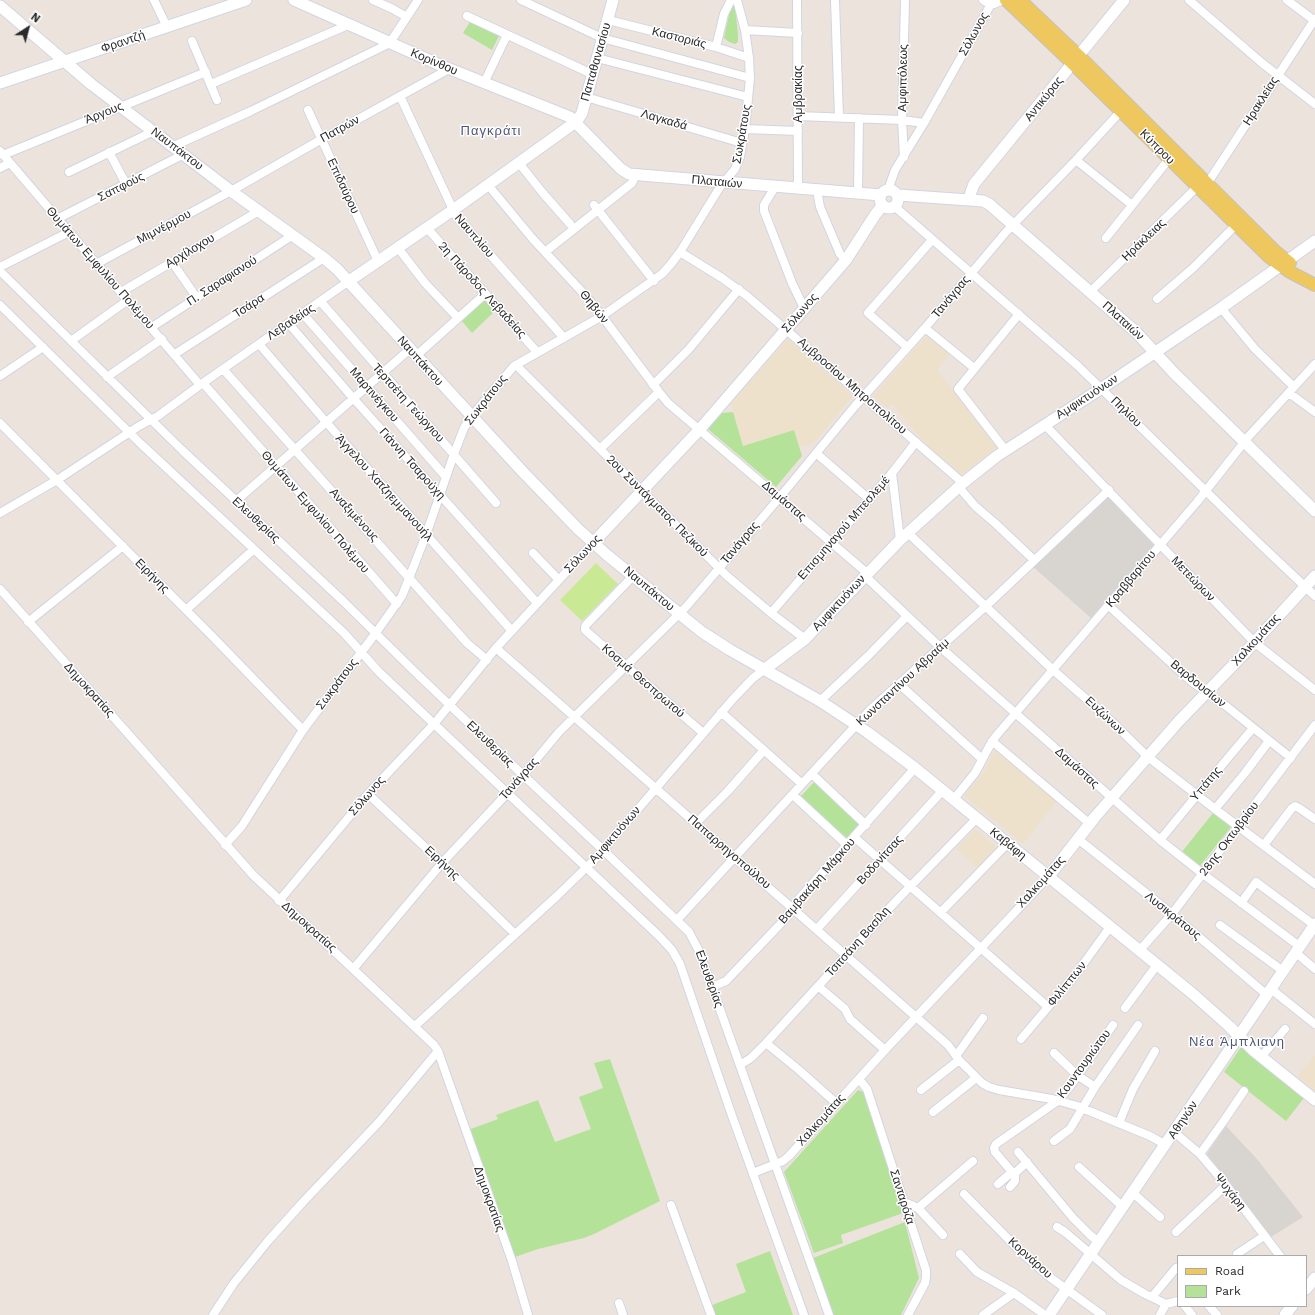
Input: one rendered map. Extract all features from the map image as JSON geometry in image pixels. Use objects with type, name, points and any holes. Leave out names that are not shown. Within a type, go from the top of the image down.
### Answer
[{"type":"main road","name":"Κύπρου","points":[[1006,0],[1076,60],[1283,264],[1315,277]]},
{"type":"main road","name":"Κύπρου","points":[[1020,0],[1121,111],[1169,159],[1202,185],[1236,225],[1283,264],[1315,285]]},
{"type":"street","points":[[154,0],[167,27]]},
{"type":"street","name":"Φραντζή","points":[[0,84],[246,0]]},
{"type":"street","name":"Κορίνθου","points":[[294,0],[449,69],[567,116],[575,122]]},
{"type":"street","points":[[373,0],[407,17]]},
{"type":"street","points":[[174,146],[251,111],[390,43],[418,0]]},
{"type":"street","points":[[521,0],[602,38],[750,78]]},
{"type":"street","name":"Παπαθανασίου","points":[[575,122],[582,113],[614,0]]},
{"type":"street","points":[[716,47],[724,14],[731,0]]},
{"type":"street","name":"Σωκράτους","points":[[226,845],[249,816],[303,730],[403,594],[426,535],[454,454],[464,428],[471,417],[507,372],[516,365],[602,316],[654,281],[668,269],[724,182],[737,167],[745,129],[750,78],[745,30],[737,0]]},
{"type":"street","name":"Αμβρακίας","points":[[797,0],[798,189]]},
{"type":"street","points":[[835,0],[839,117]]},
{"type":"street","name":"Αμφιπόλεως","points":[[904,157],[902,120],[905,0]]},
{"type":"street","points":[[987,2],[996,3],[1002,0]]},
{"type":"street","name":"Αντικύρας","points":[[969,200],[974,184],[1124,0]]},
{"type":"street","points":[[1189,0],[1315,104]]},
{"type":"street","points":[[1287,0],[1315,20]]},
{"type":"street","name":"Σόλωνος","points":[[279,901],[368,794],[450,706],[496,648],[700,429],[846,260],[875,215],[889,198],[895,170],[924,124],[987,2]]},
{"type":"street","name":"Ναυπάκτου","points":[[0,6],[91,84],[231,191],[337,269],[471,417],[564,516],[593,543],[678,614],[714,640],[764,670]]},
{"type":"street","points":[[467,16],[592,74]]},
{"type":"street","name":"Καστοριάς","points":[[608,20],[716,47],[749,58]]},
{"type":"street","name":"Ηρακλείας","points":[[1202,185],[1315,20]]},
{"type":"street","points":[[210,84],[348,24]]},
{"type":"street","points":[[745,30],[798,32]]},
{"type":"street","points":[[484,83],[507,35]]},
{"type":"street","points":[[192,41],[217,100]]},
{"type":"street","points":[[597,58],[748,97]]},
{"type":"street","name":"Πατρών","points":[[231,191],[449,69]]},
{"type":"street","name":"Άργους","points":[[1,153],[206,72]]},
{"type":"street","name":"Ναυπλίου","points":[[400,96],[458,219],[564,338]]},
{"type":"street","name":"Λαγκαδά","points":[[586,97],[742,143]]},
{"type":"street","name":"Επιδαύρου","points":[[308,110],[378,262]]},
{"type":"street","name":"Τανάγρας","points":[[354,968],[442,863],[508,793],[574,716],[678,614],[720,568],[863,396],[925,328],[1013,224],[1076,160],[1121,111]]},
{"type":"street","points":[[798,116],[902,120],[924,124]]},
{"type":"street","points":[[858,193],[859,118]]},
{"type":"street","name":"Πλαταιών","points":[[575,122],[621,169],[628,174],[858,193],[889,198],[969,200],[985,202],[1013,224],[1136,332],[1173,372],[1315,511]]},
{"type":"street","name":"Λεβαδείας","points":[[0,513],[57,480],[129,432],[168,409],[223,368],[453,210],[575,122]]},
{"type":"street","points":[[745,129],[798,131]]},
{"type":"street","points":[[69,172],[154,131]]},
{"type":"street","points":[[109,152],[126,184]]},
{"type":"street","name":"Θυμάτων Εμφυλίου Πολέμου","points":[[1,153],[175,354],[397,604]]},
{"type":"street","name":"Σαπφούς","points":[[57,219],[184,154]]},
{"type":"street","points":[[1106,238],[1169,159]]},
{"type":"street","points":[[1076,160],[1132,205]]},
{"type":"street","points":[[0,168],[10,163]]},
{"type":"street","points":[[519,163],[570,224]]},
{"type":"street","points":[[544,252],[596,207],[632,183],[635,175]]},
{"type":"street","name":"Θηβών","points":[[488,185],[544,252],[584,294],[668,403],[700,429]]},
{"type":"street","name":"Ηράκλειας","points":[[1090,292],[1202,185]]},
{"type":"street","points":[[775,187],[764,205],[764,211],[804,308]]},
{"type":"street","points":[[817,190],[820,207],[840,254],[846,260]]},
{"type":"street","name":"Μιμνέρμου","points":[[96,264],[231,191]]},
{"type":"street","name":"Πηλίου","points":[[889,198],[932,240],[1019,314],[1102,388],[1304,587],[1315,596]]},
{"type":"street","points":[[596,207],[654,281]]},
{"type":"street","name":"Αρχίλοχου","points":[[121,292],[259,211]]},
{"type":"street","points":[[1157,299],[1193,268],[1236,225]]},
{"type":"street","name":"2η Πάροδος Λεβαδείας","points":[[427,228],[537,352]]},
{"type":"street","points":[[0,267],[69,232]]},
{"type":"street","name":"Π. Σαραφιανού","points":[[152,327],[292,235]]},
{"type":"street","points":[[907,347],[868,313],[932,240]]},
{"type":"street","name":"Αμφικτυόνων","points":[[415,1026],[586,868],[721,712],[750,682],[805,639],[904,536],[960,485],[1006,451],[1221,308],[1315,241]]},
{"type":"street","points":[[398,248],[425,283],[458,318]]},
{"type":"street","name":"Αμβροσίου Μητροπολίτου","points":[[680,252],[739,290],[916,442],[960,485],[975,506],[1034,560]]},
{"type":"street","name":"Τσάρα","points":[[175,354],[324,258]]},
{"type":"street","points":[[172,262],[197,298]]},
{"type":"street","name":"Ελευθερίας","points":[[0,271],[150,420],[343,601],[375,634],[522,776],[603,850],[689,932],[694,939],[712,987],[829,1315]]},
{"type":"street","points":[[654,385],[689,349],[739,290]]},
{"type":"street","points":[[236,501],[382,373],[458,318],[485,294]]},
{"type":"street","points":[[71,340],[128,300]]},
{"type":"street","name":"Τερτσέτη Γεώργιου","points":[[321,302],[496,503]]},
{"type":"street","name":"Ελευθερίας","points":[[0,305],[129,432],[344,634],[379,672],[659,936],[674,953],[693,1002],[804,1315]]},
{"type":"street","points":[[1221,308],[1292,390],[1315,412]]},
{"type":"street","name":"Μαρτινέγκου","points":[[303,314],[446,476]]},
{"type":"street","points":[[1006,451],[958,389],[1019,314]]},
{"type":"street","name":"Γιάννη Τσαρούχη","points":[[289,324],[353,398],[537,603]]},
{"type":"street","points":[[925,328],[974,368]]},
{"type":"street","points":[[107,377],[162,339]]},
{"type":"street","name":"Άγγελου Χατζηεμμανουήλ","points":[[259,344],[326,422],[512,631]]},
{"type":"street","points":[[0,376],[43,348]]},
{"type":"street","name":"Κραββαρίτου","points":[[954,799],[975,773],[992,741],[1206,491],[1244,442],[1315,364]]},
{"type":"street","name":"2ου Συντάγματος Πεζικού","points":[[516,365],[732,581],[805,639]]},
{"type":"street","name":"Αναξιμένους","points":[[223,368],[468,643],[487,660]]},
{"type":"street","points":[[600,449],[659,392]]},
{"type":"street","name":"Ειρήνης","points":[[0,423],[248,672],[303,730]]},
{"type":"street","name":"Μετεώρων","points":[[1045,425],[1254,642],[1315,690]]},
{"type":"street","name":"Δαμάστας","points":[[700,429],[832,542],[940,647],[1016,714],[1160,840],[1297,949],[1315,969]]},
{"type":"street","name":"Επισμηναγού Μπεσλεμέ","points":[[771,613],[892,473],[916,442]]},
{"type":"street","points":[[816,453],[869,499]]},
{"type":"street","points":[[892,473],[904,536]]},
{"type":"street","name":"Κωνσταντίνου Αβραάμ","points":[[677,920],[870,710],[986,606],[1108,490]]},
{"type":"street","name":"Ευζώνων","points":[[904,536],[986,606],[1053,670],[1108,718],[1148,757],[1315,884]]},
{"type":"street","points":[[28,622],[123,546]]},
{"type":"street","points":[[186,610],[253,550]]},
{"type":"street","points":[[533,553],[559,580]]},
{"type":"street","name":"Κοσμά Θεσπρωτού","points":[[633,576],[585,627],[585,630],[703,733]]},
{"type":"street","name":"Χαλκομάτας","points":[[753,1173],[783,1161],[789,1156],[885,1050],[1048,876],[1090,824],[1179,721],[1315,576]]},
{"type":"street","name":"Δημοκρατίας","points":[[0,590],[253,875],[279,901],[354,968],[430,1040],[438,1051],[512,1261],[528,1315]]},
{"type":"street","name":"Βαρδουσίων","points":[[1109,606],[1192,682],[1207,692],[1290,758]]},
{"type":"street","points":[[820,701],[868,656],[907,616]]},
{"type":"street","name":"Παπαρρηγοπούλου","points":[[496,648],[948,1045],[976,1078],[989,1087],[999,1090],[1059,1100],[1082,1108],[1150,1136],[1166,1145]]},
{"type":"street","name":"Καβάφη","points":[[764,670],[820,701],[857,725],[915,768],[1193,994],[1261,1057],[1315,1100]]},
{"type":"street","points":[[899,684],[982,759]]},
{"type":"street","points":[[721,712],[802,784]]},
{"type":"street","name":"28ης Οκτωβρίου","points":[[1140,951],[1172,914],[1203,874],[1315,725]]},
{"type":"street","name":"Υπάτης","points":[[1160,840],[1253,728]]},
{"type":"street","points":[[992,741],[1090,824]]},
{"type":"street","points":[[1215,809],[1269,741]]},
{"type":"street","points":[[696,823],[728,791],[764,750]]},
{"type":"street","name":"Βαμβακάρη Μάρκου","points":[[712,987],[726,981],[786,918],[792,907],[915,768]]},
{"type":"street","points":[[812,774],[866,825]]},
{"type":"street","name":"Βοδονίτσας","points":[[817,929],[943,790]]},
{"type":"street","name":"Ειρήνης","points":[[368,794],[442,863],[514,934]]},
{"type":"street","points":[[793,795],[847,845]]},
{"type":"street","points":[[1264,845],[1295,806],[1315,819]]},
{"type":"street","name":"Τσιτσάνη Βασίλη","points":[[740,1065],[751,1058],[766,1043],[910,886],[977,818]]},
{"type":"street","points":[[854,837],[1048,1007]]},
{"type":"street","name":"Λυσικράτους","points":[[1078,839],[1269,992],[1315,1024]]},
{"type":"street","points":[[941,912],[1008,843]]},
{"type":"street","points":[[1241,903],[1256,882],[1314,924]]},
{"type":"street","name":"Αθηνών","points":[[1049,1315],[1166,1145],[1314,924]]},
{"type":"street","points":[[1220,925],[1282,971]]},
{"type":"street","name":"Φιλίππων","points":[[1021,1039],[1076,974],[1110,927]]},
{"type":"street","points":[[1124,1008],[1157,965]]},
{"type":"street","points":[[818,986],[845,1009],[850,1019],[885,1050]]},
{"type":"street","points":[[921,1090],[958,1058],[983,1018]]},
{"type":"street","name":"Κουντουριώτου","points":[[1013,1173],[995,1152],[994,1148],[996,1144],[1059,1100],[1112,1024]]},
{"type":"street","points":[[1054,1141],[1070,1129],[1082,1108],[1138,1024]]},
{"type":"street","points":[[1261,1057],[1285,1029]]},
{"type":"street","points":[[766,1043],[836,1103]]},
{"type":"street","points":[[212,1315],[234,1283],[268,1241],[379,1122],[438,1051]]},
{"type":"street","points":[[1119,1123],[1133,1089],[1155,1051]]},
{"type":"street","points":[[1054,1054],[1077,1075],[1096,1087]]},
{"type":"street","points":[[933,1112],[976,1078]]},
{"type":"street","name":"Σανταρόζα","points":[[859,1079],[867,1089],[926,1270],[925,1283],[908,1315]]},
{"type":"street","points":[[1200,1154],[1244,1091]]},
{"type":"street","name":"Ψυχάρη","points":[[1174,1132],[1200,1154],[1226,1185],[1279,1255]]},
{"type":"street","points":[[1018,1152],[1073,1218],[1090,1236],[1099,1242]]},
{"type":"street","points":[[918,1208],[973,1161]]},
{"type":"street","points":[[998,1184],[1027,1162]]},
{"type":"street","points":[[1080,1168],[1123,1207]]},
{"type":"street","points":[[1010,1188],[1015,1181],[1013,1173]]},
{"type":"street","points":[[1176,1232],[1226,1185]]},
{"type":"street","points":[[1133,1193],[1160,1217]]},
{"type":"street","name":"Κορνάρου","points":[[964,1194],[1024,1255],[1051,1278],[1102,1315]]},
{"type":"street","points":[[904,1202],[918,1208],[943,1235]]},
{"type":"street","points":[[671,1205],[710,1315]]},
{"type":"street","points":[[1057,1227],[1065,1232],[1121,1280],[1166,1304]]},
{"type":"street","points":[[1237,1254],[1264,1236]]},
{"type":"street","points":[[960,1254],[977,1272],[1014,1293],[1045,1315]]},
{"type":"street","points":[[1152,1297],[1176,1268]]},
{"type":"street","points":[[1307,1287],[1315,1278]]},
{"type":"street","points":[[983,1315],[1014,1293]]},
{"type":"street","points":[[1160,1315],[1166,1304],[1177,1300]]},
{"type":"street","points":[[619,1303],[623,1315]]},
{"type":"street","points":[[1186,1307],[1192,1315]]},
{"type":"street","points":[[1210,1307],[1216,1315]]},
{"type":"street","points":[[1285,1315],[1291,1307]]},
{"type":"shaded area","points":[[927,335],[950,354],[937,370],[997,447],[961,475],[923,441],[892,404],[887,408],[873,396]]},
{"type":"shaded area","points":[[788,339],[853,396],[813,444],[799,447],[794,430],[742,446],[731,403]]},
{"type":"shaded area","points":[[1108,495],[1154,543],[1154,545],[1091,618],[1032,566]]},
{"type":"shaded area","points":[[996,747],[1058,800],[1023,844],[964,796],[984,772]]},
{"type":"shaded area","points":[[975,829],[997,847],[978,868],[956,849]]},
{"type":"shaded area","points":[[1315,1055],[1315,1091],[1297,1077]]},
{"type":"shaded area","points":[[1226,1126],[1256,1158],[1303,1217],[1271,1237],[1207,1154]]},
{"type":"green space","points":[[733,5],[735,6],[738,34],[738,42],[735,44],[724,38],[730,10]]},
{"type":"green space","points":[[471,20],[500,34],[492,50],[463,33]]},
{"type":"green space","points":[[484,299],[495,311],[472,333],[461,320]]},
{"type":"green space","points":[[733,412],[743,446],[794,430],[802,456],[776,487],[708,429],[722,413]]},
{"type":"green space","points":[[596,563],[618,584],[582,621],[560,600]]},
{"type":"green space","points":[[815,781],[862,825],[847,841],[800,797]]},
{"type":"green space","points":[[1213,813],[1231,827],[1199,867],[1181,853]]},
{"type":"green space","points":[[1241,1047],[1304,1098],[1286,1121],[1224,1072]]},
{"type":"green space","points":[[610,1059],[660,1201],[584,1238],[538,1249],[515,1257],[468,1130],[498,1119],[496,1115],[538,1100],[555,1142],[591,1129],[579,1097],[603,1088],[594,1063]]},
{"type":"green space","points":[[859,1090],[864,1093],[903,1213],[841,1235],[843,1243],[814,1253],[784,1172]]},
{"type":"green space","points":[[905,1222],[919,1278],[901,1315],[833,1315],[813,1258]]},
{"type":"green space","points":[[770,1251],[793,1315],[716,1315],[712,1305],[746,1292],[736,1264]]},
{"type":"district","name":"Παγκράτι","points":[[491,131]]},
{"type":"district","name":"Νέα Άμπλιανη","points":[[1237,1042]]}]
